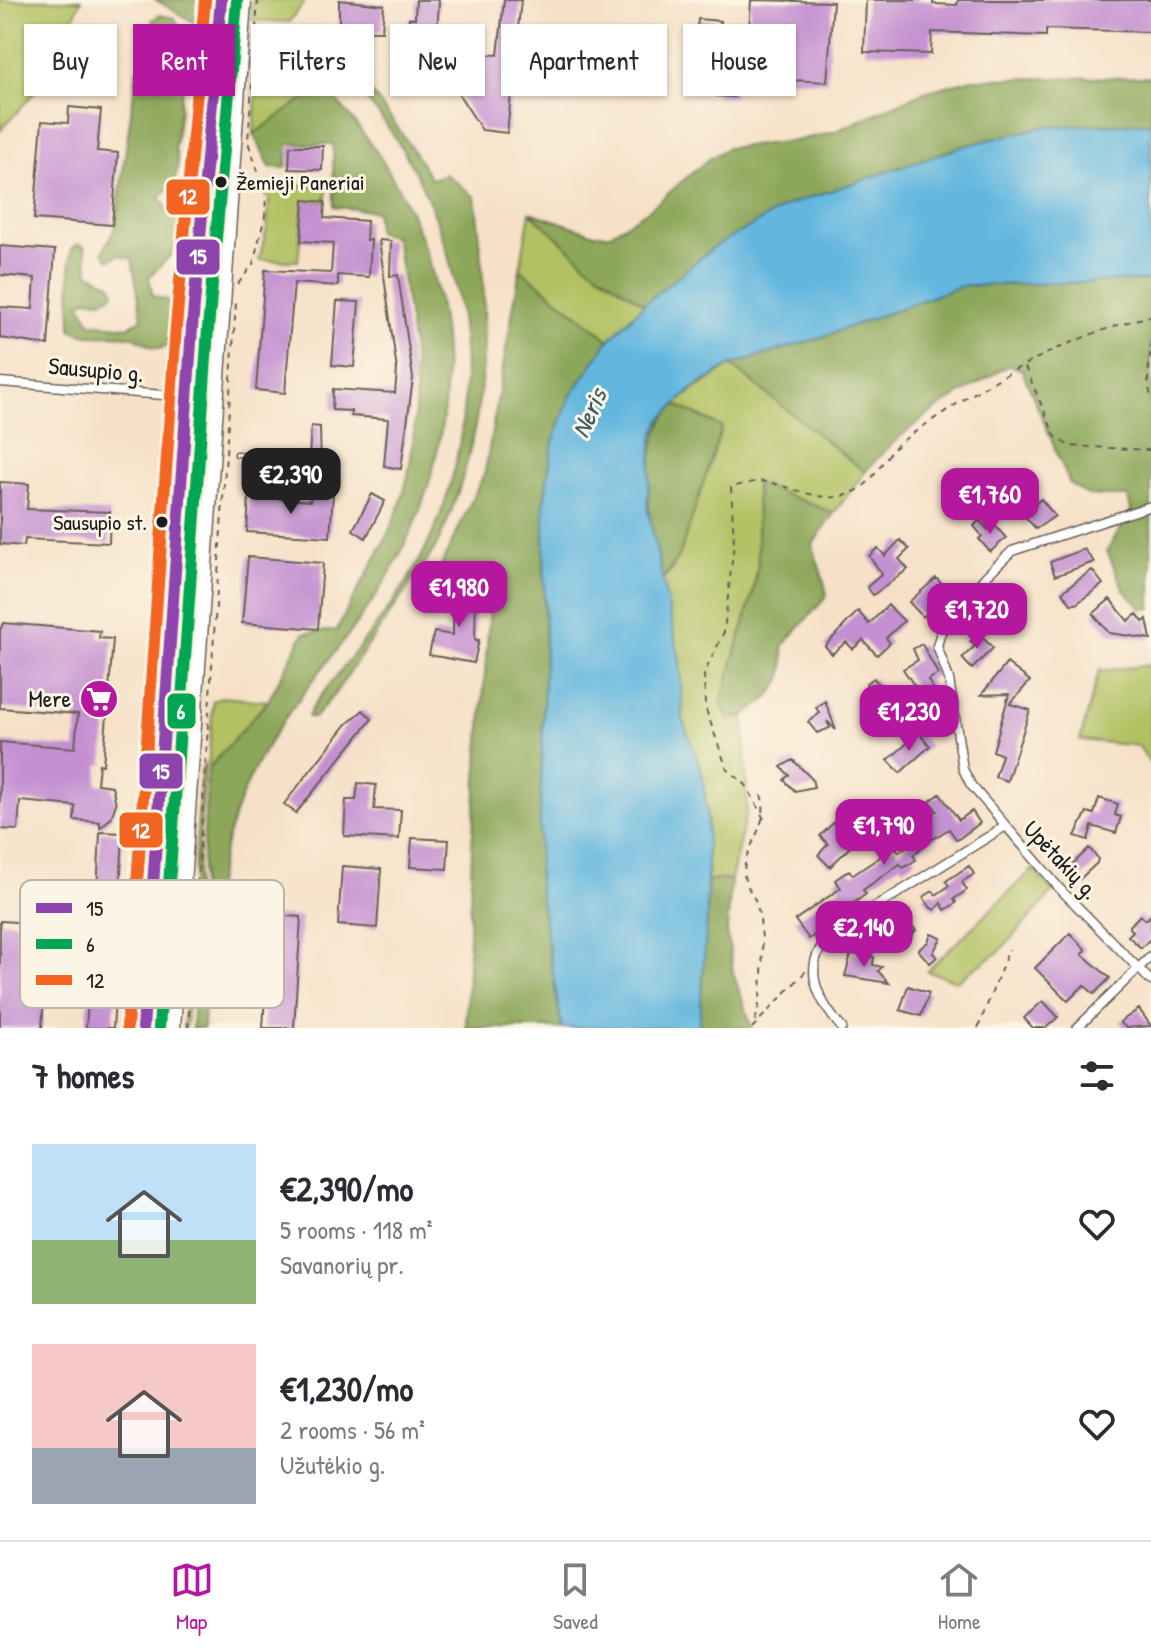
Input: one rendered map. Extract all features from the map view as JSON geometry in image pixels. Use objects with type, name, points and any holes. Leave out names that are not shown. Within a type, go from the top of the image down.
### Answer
[{"type":"highway","points":[[154,880],[188,397],[221,0]]},
{"type":"highway","points":[[183,880],[244,0]]},
{"type":"highway","points":[[188,397],[215,399]]},
{"type":"highway","points":[[143,1028],[144,1008]]},
{"type":"highway","points":[[173,1028],[174,1008]]},
{"type":"street","name":"Sausupio g.","points":[[0,382],[188,397]]},
{"type":"street","name":"Upėtakių g.","points":[[1151,506],[1012,551],[985,577],[941,632],[937,646],[949,679],[963,769],[971,785],[1004,827],[1151,981]]},
{"type":"street","points":[[842,1028],[817,989],[817,949],[835,932],[1004,827]]},
{"type":"street","points":[[1077,1028],[1151,956]]},
{"type":"lane","points":[[237,454],[290,460],[288,490]]},
{"type":"path","points":[[198,880],[238,282],[253,264],[265,216],[266,195],[248,142],[258,0]]},
{"type":"path","points":[[764,819],[746,785],[727,769],[705,707],[704,674],[724,632],[734,543],[731,487],[763,481],[830,499],[861,488],[898,444],[1024,366],[1107,326],[1151,316]]},
{"type":"path","points":[[1151,341],[1148,379],[1151,400]]},
{"type":"path","points":[[1024,366],[1055,436],[1069,446],[1151,450]]},
{"type":"path","points":[[752,1028],[764,958],[758,909],[744,881],[744,870],[764,819],[766,810],[761,795]]},
{"type":"path","points":[[136,880],[140,828]]},
{"type":"path","points":[[978,1028],[1009,949]]},
{"type":"path","points":[[755,1021],[815,963]]},
{"type":"path","points":[[123,1028],[125,1008]]},
{"type":"path","points":[[188,1028],[189,1008]]},
{"type":"green space","points":[[0,0],[81,0],[71,24],[24,24],[24,96],[31,96],[0,131]]},
{"type":"green space","points":[[156,0],[203,0],[209,5],[210,24],[197,24]]},
{"type":"green space","points":[[252,0],[306,0],[289,22],[251,20]]},
{"type":"green space","points":[[160,15],[175,18],[177,24],[155,24],[152,20]]},
{"type":"green space","points":[[1151,77],[1151,123],[1042,127],[964,146],[788,205],[714,247],[644,304],[587,265],[530,212],[595,234],[610,234],[650,209],[706,161],[727,148],[795,141],[834,132],[921,93],[972,79]]},
{"type":"green space","points":[[133,96],[181,96],[175,148],[178,169],[174,181],[160,197],[169,211],[181,218],[177,249],[149,277],[153,296],[168,300],[174,307],[170,345],[164,348],[129,336],[92,335],[71,329],[70,259],[72,248],[79,244],[85,247],[89,273],[112,285],[114,293],[104,300],[88,299],[80,304],[91,323],[129,327],[142,318],[132,259],[119,255],[109,260],[103,252],[115,228]]},
{"type":"green space","points":[[222,96],[226,96],[208,376],[204,379]]},
{"type":"green space","points":[[256,96],[308,96],[254,134]]},
{"type":"green space","points":[[308,96],[331,96],[367,138],[402,195],[427,254],[441,316],[446,379],[439,443],[421,507],[392,569],[264,752],[237,810],[218,880],[201,880],[208,769],[268,701],[304,633],[337,630],[376,557],[401,500],[407,480],[415,418],[413,358],[395,237],[377,232],[376,211],[334,207],[333,144],[288,144],[286,168],[270,167],[254,134]]},
{"type":"green space","points":[[362,96],[374,96],[431,179],[446,174],[475,197],[483,284],[482,370],[469,455],[457,497],[440,538],[334,695],[314,718],[308,717],[313,706],[392,603],[420,560],[450,485],[461,430],[465,374],[461,317],[450,262],[432,208],[407,157]]},
{"type":"green space","points":[[270,183],[324,186],[327,190],[325,202],[304,201],[298,261],[259,260],[267,228]]},
{"type":"green space","points":[[530,212],[587,264],[644,304],[609,340],[520,269]]},
{"type":"green space","points":[[520,269],[609,340],[570,397],[553,442],[544,502],[546,933],[562,1028],[466,1028],[472,846],[492,580],[440,568],[485,472]]},
{"type":"green space","points":[[1151,280],[1151,608],[1142,609],[1124,590],[1107,551],[1131,510],[1128,497],[1088,495],[1070,484],[1022,370],[1010,365],[951,400],[898,439],[865,472],[731,365],[819,338],[961,286]]},
{"type":"green space","points":[[731,365],[865,472],[834,513],[756,484],[758,564],[721,704],[730,719],[744,717],[747,810],[731,880],[708,880],[702,772],[683,721],[680,662],[661,582],[672,570],[722,428],[674,404]]},
{"type":"green space","points":[[674,404],[722,427],[680,554],[661,582],[649,513],[649,467],[661,424]]},
{"type":"green space","points":[[196,411],[201,415],[191,547],[194,589],[175,880],[161,880]]},
{"type":"green space","points":[[756,483],[834,513],[813,544],[827,596],[783,646],[784,670],[775,689],[754,709],[730,719],[721,704],[758,564]]},
{"type":"green space","points":[[1151,665],[1151,766],[1139,746],[1080,740],[1099,671]]},
{"type":"green space","points":[[222,697],[268,701],[208,769],[213,701]]},
{"type":"green space","points":[[205,761],[197,880],[193,880],[201,772]]},
{"type":"green space","points":[[1033,869],[1053,892],[999,952],[956,981],[927,971]]},
{"type":"green space","points":[[708,880],[731,880],[727,931],[733,973],[752,1028],[699,1028]]},
{"type":"green space","points":[[151,1008],[167,1008],[166,1028],[150,1028]]},
{"type":"green space","points":[[184,1008],[187,1008],[186,1028],[183,1028]]},
{"type":"green space","points":[[193,1008],[204,1008],[203,1028],[192,1028]]},
{"type":"water","name":"Neris","points":[[1151,123],[1151,280],[961,286],[819,338],[731,365],[692,389],[661,420],[653,437],[647,505],[680,662],[683,721],[702,772],[707,813],[707,920],[699,1028],[562,1028],[538,883],[545,646],[544,502],[553,442],[570,397],[609,340],[644,304],[714,247],[788,205],[964,146],[1042,127]]},
{"type":"building","points":[[339,0],[384,5],[382,31],[374,31],[374,24],[339,24]]},
{"type":"building","points":[[416,0],[439,0],[438,24],[409,24],[409,18],[415,18]]},
{"type":"building","points":[[504,0],[521,0],[518,24],[501,24]]},
{"type":"building","points":[[751,0],[833,2],[827,82],[796,80],[796,24],[749,24]]},
{"type":"building","points":[[866,0],[933,0],[933,4],[957,5],[958,0],[1151,0],[1151,32],[1046,29],[1046,36],[932,32],[931,54],[864,52]]},
{"type":"building","points":[[698,19],[721,21],[720,24],[698,24]]},
{"type":"building","points":[[501,28],[501,96],[511,96],[507,133],[482,130],[460,96],[485,96],[485,54],[498,55]]},
{"type":"building","points":[[69,107],[101,110],[97,151],[118,153],[112,225],[34,219],[42,121],[68,123]]},
{"type":"building","points":[[290,146],[323,146],[322,170],[289,169]]},
{"type":"building","points":[[304,200],[325,202],[324,218],[367,221],[366,240],[371,240],[369,277],[338,275],[338,286],[294,283],[285,393],[256,390],[265,270],[331,273],[333,243],[301,241]]},
{"type":"building","points":[[379,240],[391,241],[390,276],[398,275],[413,378],[401,469],[384,466],[388,419],[351,416],[351,411],[332,410],[333,389],[395,393],[397,370]]},
{"type":"building","points":[[0,246],[55,250],[48,345],[0,338],[0,307],[33,309],[35,278],[0,275]]},
{"type":"building","points":[[337,301],[359,302],[354,367],[332,365]]},
{"type":"building","points":[[311,426],[320,427],[321,472],[308,471]]},
{"type":"building","points":[[250,460],[284,463],[283,474],[249,471]]},
{"type":"building","points":[[0,482],[29,484],[27,509],[110,512],[109,543],[25,539],[24,546],[0,544]]},
{"type":"building","points":[[311,493],[333,494],[330,537],[247,532],[249,496],[310,501]]},
{"type":"building","points":[[372,494],[385,501],[366,538],[353,530]]},
{"type":"building","points":[[1041,499],[1055,516],[1036,529],[1023,514]]},
{"type":"building","points":[[979,520],[988,530],[995,525],[1006,538],[990,552],[979,539],[982,536],[974,526]]},
{"type":"building","points":[[900,540],[909,549],[899,559],[908,569],[873,595],[867,587],[882,574],[869,556],[878,548],[885,556]]},
{"type":"building","points":[[1084,549],[1094,562],[1055,576],[1050,562]]},
{"type":"building","points":[[248,557],[323,563],[318,629],[242,623]]},
{"type":"building","points":[[1092,570],[1103,584],[1076,604],[1071,604],[1062,592]]},
{"type":"building","points":[[936,578],[958,600],[949,611],[946,608],[935,617],[929,611],[923,617],[909,602]]},
{"type":"building","points":[[454,586],[476,586],[475,640],[479,640],[474,663],[429,655],[434,632],[453,635]]},
{"type":"building","points":[[1110,599],[1128,621],[1137,614],[1143,622],[1147,619],[1151,639],[1109,633],[1093,614]]},
{"type":"building","points":[[888,605],[904,621],[886,638],[890,643],[877,655],[863,640],[853,649],[846,642],[832,654],[825,646],[858,611],[869,624]]},
{"type":"building","points":[[3,623],[100,631],[99,638],[113,639],[103,765],[99,764],[97,784],[112,786],[116,804],[111,818],[100,828],[100,822],[74,820],[75,806],[20,801],[18,830],[0,829],[0,742],[75,748],[78,714],[0,708],[0,630]]},
{"type":"building","points":[[978,633],[993,648],[972,669],[962,658],[975,646],[970,642]]},
{"type":"building","points":[[922,644],[938,674],[928,680],[934,690],[922,697],[903,669],[918,660],[913,649]]},
{"type":"building","points":[[1007,663],[1030,681],[1010,704],[1030,710],[1007,781],[995,777],[1002,755],[993,751],[1009,694],[981,695]]},
{"type":"building","points":[[874,678],[885,695],[895,688],[904,701],[895,708],[890,701],[874,709],[872,705],[877,701],[866,683]]},
{"type":"building","points":[[825,701],[836,730],[827,721],[830,728],[817,733],[808,722],[820,713],[816,708]]},
{"type":"building","points":[[363,710],[372,719],[296,813],[284,804],[347,724]]},
{"type":"building","points":[[919,733],[930,746],[900,773],[888,760]]},
{"type":"building","points":[[793,760],[812,779],[814,787],[795,791],[784,780],[789,775],[781,767]]},
{"type":"building","points":[[358,783],[376,785],[374,809],[401,810],[399,839],[344,836],[346,800],[356,800]]},
{"type":"building","points":[[940,794],[959,820],[972,811],[980,823],[957,840],[949,829],[928,842],[913,855],[916,860],[903,868],[900,864],[863,890],[866,894],[846,909],[848,912],[809,939],[795,920],[841,888],[835,880],[849,870],[853,875],[895,847],[899,852],[914,841],[911,836],[918,831],[915,825],[937,811],[930,801]]},
{"type":"building","points":[[1099,798],[1118,804],[1115,815],[1121,817],[1116,833],[1092,826],[1088,840],[1075,836],[1087,812],[1094,814]]},
{"type":"building","points":[[834,822],[851,837],[846,842],[851,846],[830,867],[818,855],[828,844],[820,836]]},
{"type":"building","points":[[100,832],[123,833],[121,880],[98,880]]},
{"type":"building","points":[[412,838],[449,840],[447,869],[410,867]]},
{"type":"building","points":[[1089,848],[1098,858],[1097,863],[1080,879],[1069,868]]},
{"type":"building","points":[[342,866],[381,869],[377,928],[338,925]]},
{"type":"building","points":[[969,866],[974,874],[962,882],[967,890],[954,899],[956,903],[945,910],[941,903],[935,910],[931,908],[923,897],[933,891],[936,895],[949,886],[946,881]]},
{"type":"building","points":[[898,914],[916,930],[899,948],[889,939],[883,945],[874,937]]},
{"type":"building","points":[[1140,915],[1146,920],[1151,915],[1151,938],[1141,948],[1128,936],[1133,931],[1129,927]]},
{"type":"building","points":[[284,916],[301,917],[294,1028],[263,1028],[264,1008],[284,1008]]},
{"type":"building","points":[[0,921],[20,922],[20,1008],[43,1008],[42,1028],[0,1028]]},
{"type":"building","points":[[1070,933],[1086,950],[1082,954],[1110,978],[1094,994],[1084,985],[1068,1001],[1035,968]]},
{"type":"building","points":[[931,934],[941,938],[933,953],[937,957],[930,963],[918,950],[928,942]]},
{"type":"building","points":[[851,954],[874,957],[873,965],[882,967],[878,971],[889,983],[845,976]]},
{"type":"building","points":[[908,986],[929,993],[921,1016],[900,1010]]},
{"type":"building","points":[[1043,1001],[1058,1017],[1046,1028],[1033,1028],[1024,1018]]},
{"type":"building","points":[[87,1008],[114,1008],[113,1028],[86,1028]]},
{"type":"building","points":[[1139,1009],[1151,1026],[1126,1028],[1120,1022]]},
{"type":"transit line","name":"12","points":[[137,880],[176,327],[205,0]]},
{"type":"transit line","name":"15","points":[[153,880],[192,328],[221,0]]},
{"type":"transit line","name":"6","points":[[169,880],[208,329],[237,1]]},
{"type":"transit line","name":"12","points":[[127,1027],[128,1008]]},
{"type":"transit line","name":"15","points":[[143,1028],[144,1008]]},
{"type":"transit line","name":"6","points":[[159,1028],[160,1008]]},
{"type":"place","name":"Žemieji Paneriai","points":[[221,182]]},
{"type":"place","name":"Sausupio st.","points":[[162,522]]},
{"type":"place","name":"Mere","points":[[99,699]]}]
